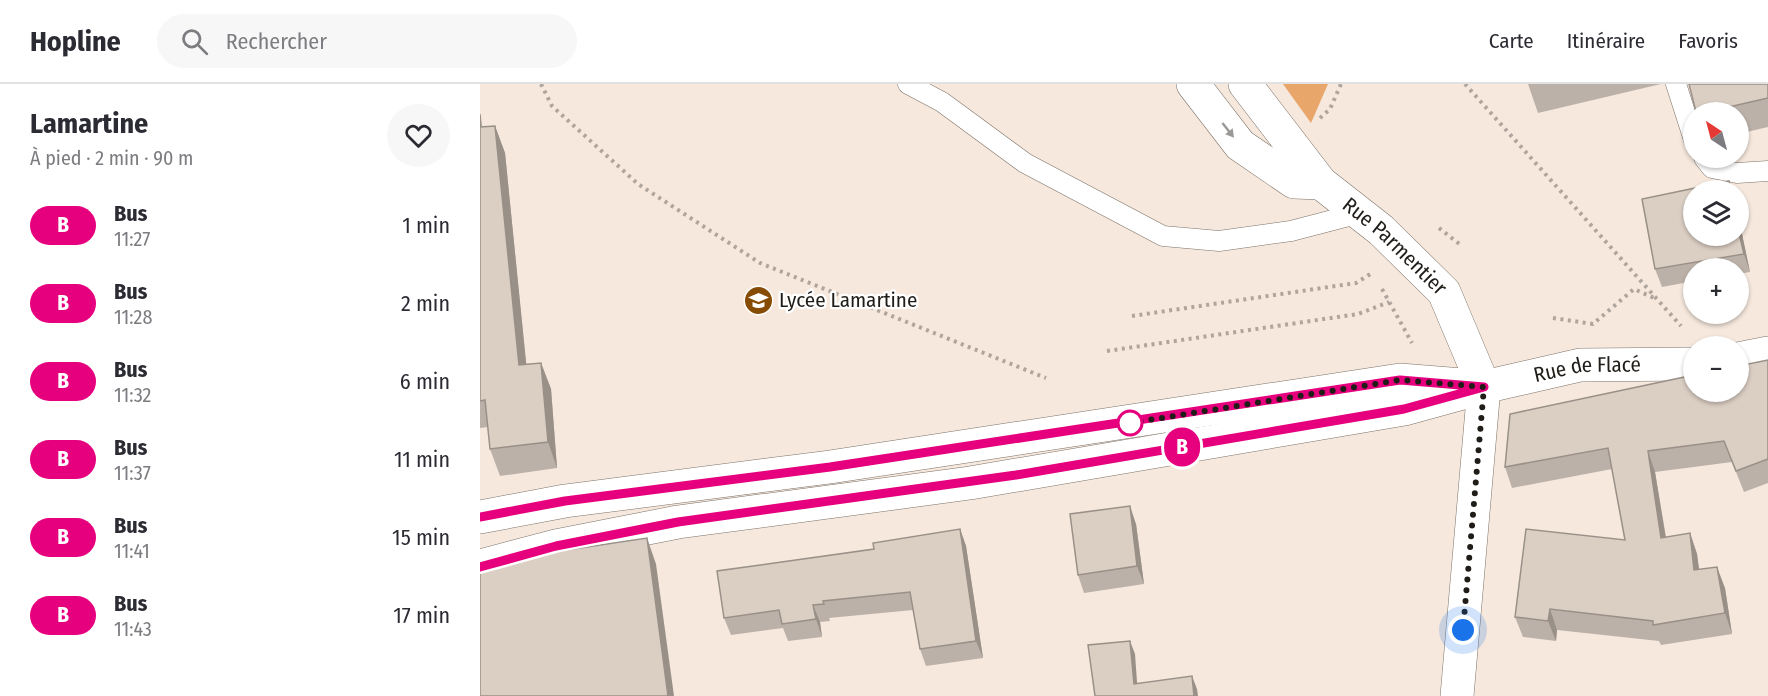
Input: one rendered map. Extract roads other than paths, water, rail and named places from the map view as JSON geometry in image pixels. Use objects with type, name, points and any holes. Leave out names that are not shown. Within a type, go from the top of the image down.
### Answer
[{"type":"main road","name":"Rue Parmentier","points":[[1193,84],[1240,145],[1294,182],[1321,183]]},
{"type":"main road","name":"Rue Parmentier","points":[[1245,84],[1321,183],[1400,247],[1444,292],[1484,387]]},
{"type":"main road","points":[[1749,357],[1768,353]]},
{"type":"main road","name":"Rue de Flacé","points":[[480,567],[556,546],[678,522],[993,479],[1404,409],[1484,387],[1580,365],[1683,364]]},
{"type":"main road","name":"Rue de Flacé","points":[[480,517],[565,501],[830,467],[1400,380],[1484,387]]},
{"type":"main road","points":[[1457,696],[1484,387]]},
{"type":"lane","points":[[908,84],[942,102],[1025,163],[1163,236],[1219,241],[1291,231],[1360,213]]},
{"type":"lane","points":[[1676,84],[1683,106]]},
{"type":"lane","points":[[1712,168],[1737,173],[1768,171]]},
{"type":"place","name":"Lycée Lamartine","points":[[758,300]]}]
